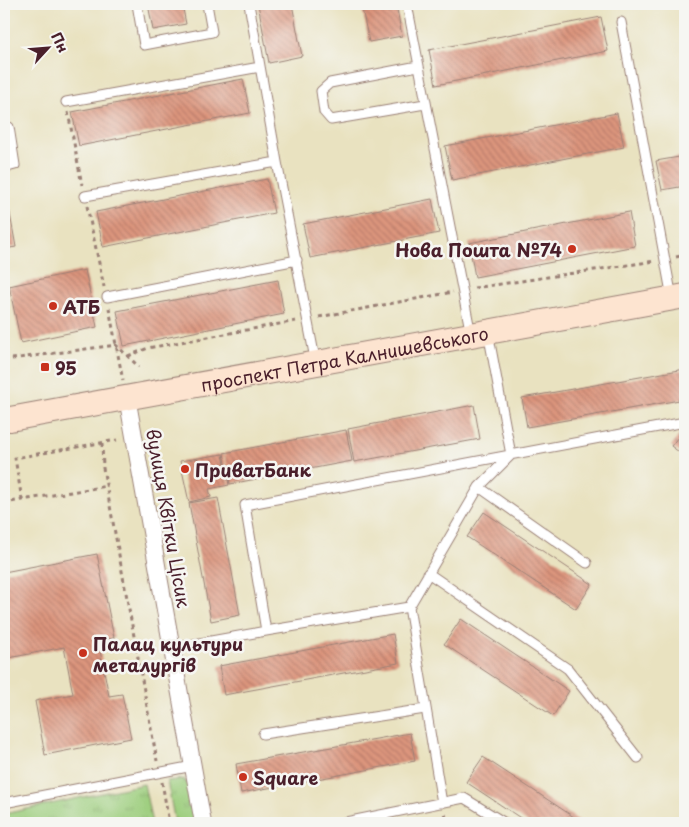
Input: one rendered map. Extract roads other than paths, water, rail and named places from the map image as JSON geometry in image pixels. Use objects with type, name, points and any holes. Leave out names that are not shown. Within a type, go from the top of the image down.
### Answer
[{"type":"street","name":"проспект Петра Калнишевського","points":[[4,418],[10,419],[125,390],[316,364],[679,297]]},
{"type":"street","name":"вулиця Квітки Цісик","points":[[125,390],[203,823]]},
{"type":"lane","points":[[137,4],[144,45],[212,32],[207,4]]},
{"type":"lane","points":[[249,4],[316,364]]},
{"type":"lane","points":[[407,4],[463,290],[480,333],[511,455]]},
{"type":"lane","points":[[621,22],[665,260],[679,297]]},
{"type":"lane","points":[[418,66],[330,83],[321,91],[324,112],[331,120],[426,104]]},
{"type":"lane","points":[[66,102],[260,67]]},
{"type":"lane","points":[[4,168],[15,165],[9,128]]},
{"type":"lane","points":[[85,196],[277,162]]},
{"type":"lane","points":[[106,297],[297,260]]},
{"type":"lane","points":[[266,631],[245,505],[685,422]]},
{"type":"lane","points":[[442,803],[409,606],[479,487],[511,455]]},
{"type":"lane","points":[[479,487],[587,563]]},
{"type":"lane","points":[[428,573],[568,669],[638,758]]},
{"type":"lane","points":[[172,648],[409,606]]},
{"type":"lane","points":[[263,734],[425,709]]},
{"type":"lane","points":[[4,802],[193,766]]},
{"type":"lane","points":[[342,823],[464,798],[505,823]]},
{"type":"place","name":"Нова Пошта №74","points":[[572,249]]},
{"type":"place","name":"АТБ","points":[[53,306]]},
{"type":"place","name":"95","points":[[45,367]]},
{"type":"place","name":"ПриватБанк","points":[[185,469]]},
{"type":"place","name":"Палац культури металургів","points":[[83,653]]},
{"type":"place","name":"Square","points":[[243,777]]}]
